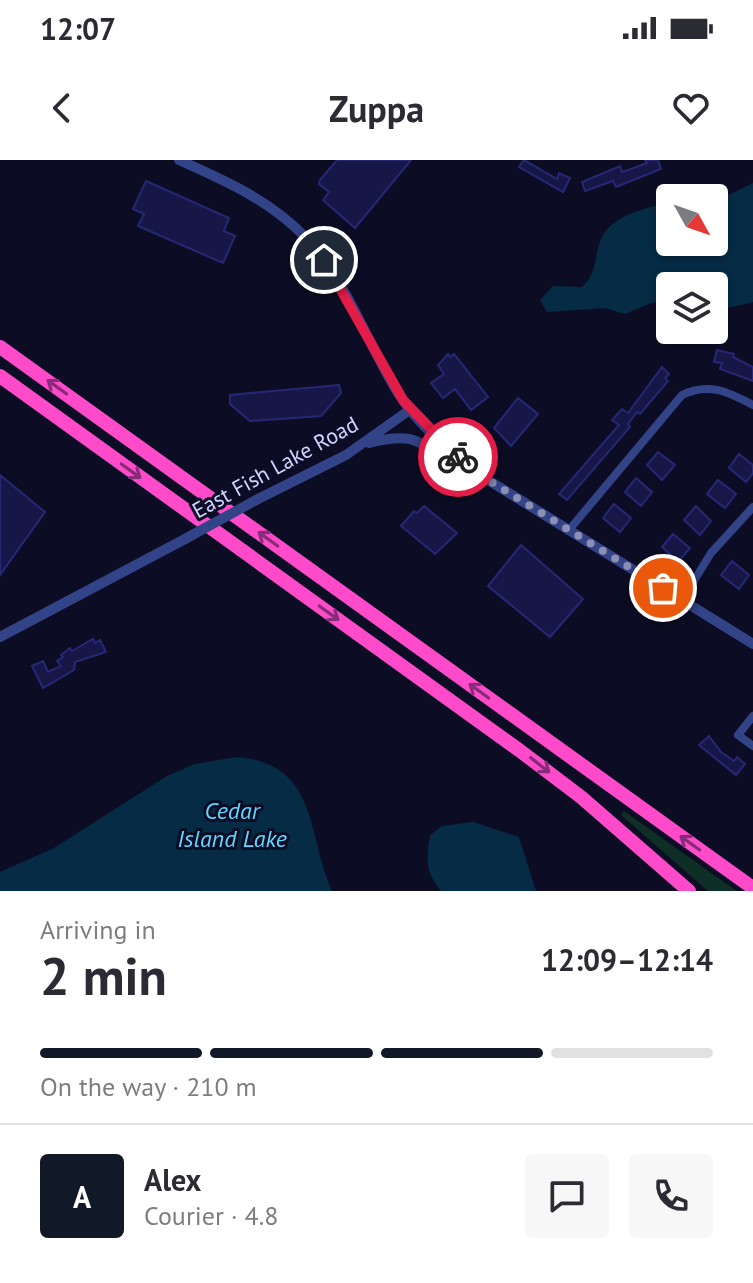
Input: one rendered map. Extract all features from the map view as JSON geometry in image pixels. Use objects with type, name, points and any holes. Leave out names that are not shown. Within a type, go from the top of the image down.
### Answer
[{"type":"highway","points":[[0,347],[753,888]]},
{"type":"highway","points":[[0,376],[519,750],[604,816],[689,891]]},
{"type":"street","points":[[179,160],[246,190],[286,218],[308,240],[336,278],[411,409],[445,446],[480,475],[753,644]]},
{"type":"street","points":[[569,530],[682,395],[704,388],[726,391],[753,405]]},
{"type":"street","name":"East Fish Lake Road","points":[[0,637],[362,445],[411,409]]},
{"type":"street","points":[[362,445],[397,436],[415,439],[448,462],[480,475]]},
{"type":"street","points":[[682,600],[711,553],[753,507]]},
{"type":"street","points":[[753,716],[738,735],[753,746]]},
{"type":"green space","points":[[624,811],[737,891],[708,891],[621,815]]},
{"type":"water","points":[[753,183],[753,302],[728,308],[728,272],[656,272],[656,302],[625,314],[605,308],[547,312],[540,300],[553,286],[582,287],[591,275],[608,228],[642,209],[656,206],[656,256],[728,256],[728,195]]},
{"type":"water","name":"Cedar Island Lake","points":[[237,757],[264,762],[283,773],[297,788],[313,826],[332,891],[0,891],[0,872],[54,848],[167,776],[195,764]]},
{"type":"water","points":[[473,822],[519,837],[536,891],[441,891],[428,865],[430,835],[442,826]]},
{"type":"building","points":[[337,160],[411,160],[355,228],[323,200],[329,192],[319,184],[320,180]]},
{"type":"building","points":[[524,160],[557,179],[559,173],[570,178],[563,192],[519,167]]},
{"type":"building","points":[[645,160],[658,160],[661,169],[616,187],[613,181],[585,191],[582,182],[620,166],[622,172],[631,169],[647,163]]},
{"type":"building","points":[[146,181],[229,218],[224,231],[235,236],[223,263],[138,226],[144,214],[133,209]]},
{"type":"building","points":[[717,350],[734,354],[733,357],[753,367],[753,381],[720,369],[722,363],[714,362]]},
{"type":"building","points":[[448,354],[450,357],[454,354],[488,397],[471,410],[455,389],[443,398],[431,383],[444,374],[438,365]]},
{"type":"building","points":[[662,367],[669,374],[665,378],[668,381],[640,414],[637,412],[628,424],[630,427],[567,500],[559,494],[619,425],[612,420],[622,409],[628,413]]},
{"type":"building","points":[[339,385],[341,393],[321,416],[250,421],[230,404],[230,395]]},
{"type":"building","points":[[518,398],[538,414],[511,446],[494,428]]},
{"type":"building","points":[[658,452],[675,465],[662,480],[647,465]]},
{"type":"building","points":[[739,454],[753,465],[753,473],[746,482],[729,468]]},
{"type":"building","points":[[0,475],[45,512],[0,575]]},
{"type":"building","points":[[636,478],[652,492],[641,506],[625,492]]},
{"type":"building","points":[[718,480],[736,494],[725,508],[707,494]]},
{"type":"building","points":[[614,504],[631,518],[620,532],[603,518]]},
{"type":"building","points":[[424,506],[457,533],[435,554],[401,526],[414,511],[417,513]]},
{"type":"building","points":[[696,506],[711,521],[700,535],[684,520]]},
{"type":"building","points":[[673,534],[690,548],[678,562],[662,547]]},
{"type":"building","points":[[521,545],[583,599],[550,637],[488,586]]},
{"type":"building","points":[[732,561],[749,575],[739,589],[721,575]]},
{"type":"building","points":[[93,639],[95,643],[100,640],[106,652],[75,662],[74,670],[43,688],[32,666],[43,661],[48,672],[61,666],[57,661],[70,648],[72,651]]},
{"type":"building","points":[[709,736],[721,752],[734,761],[737,757],[745,764],[736,775],[699,745]]},
{"type":"way so far","points":[[458,457],[480,475],[663,588]]},
{"type":"route","points":[[324,260],[403,400],[427,429],[458,457]]}]
